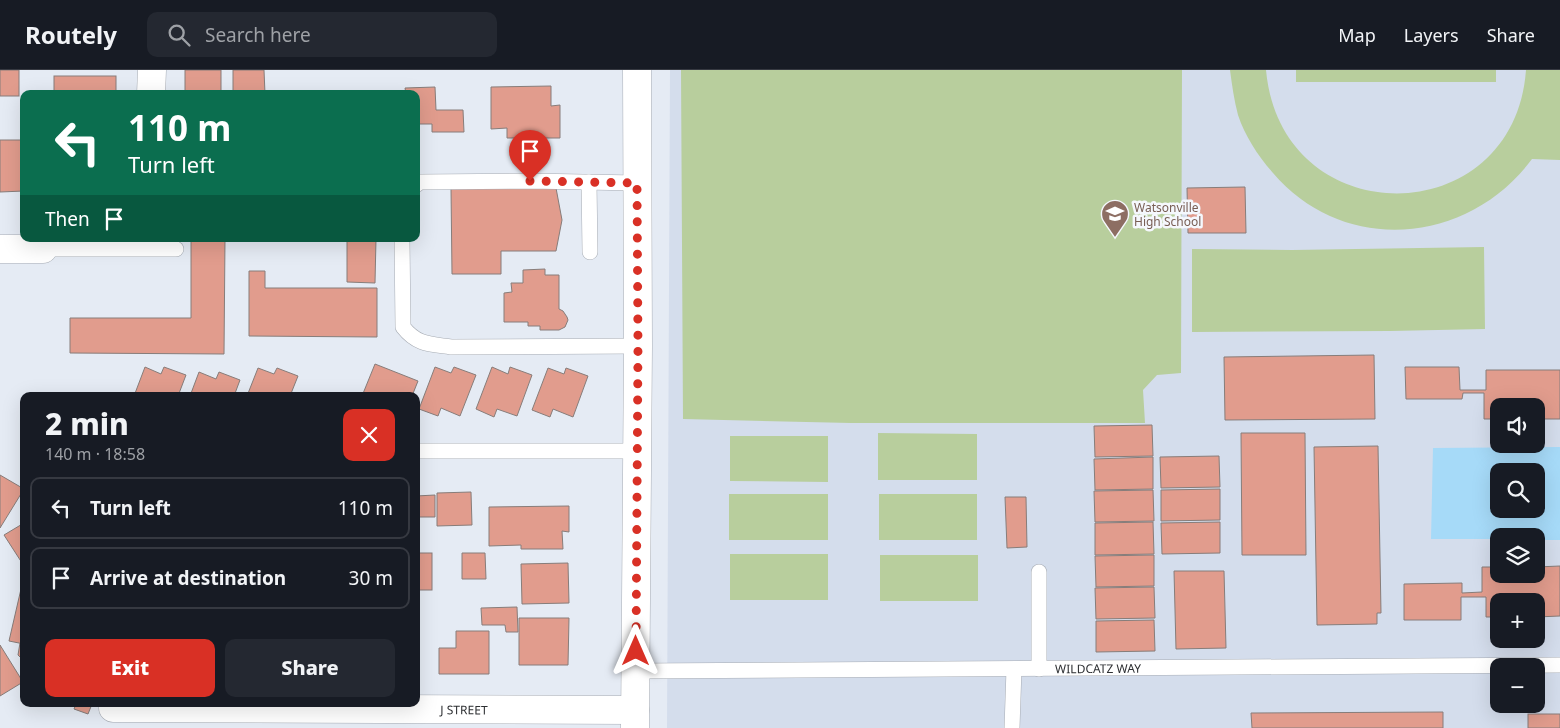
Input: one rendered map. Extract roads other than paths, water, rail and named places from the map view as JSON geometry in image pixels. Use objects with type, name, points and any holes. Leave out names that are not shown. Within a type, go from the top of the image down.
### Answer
[{"type":"street","points":[[151,90],[152,70]]},
{"type":"street","points":[[635,719],[638,346],[637,70]]},
{"type":"street","points":[[0,249],[42,249]]},
{"type":"street","name":"J STREET","points":[[113,708],[635,719]]},
{"type":"lane","points":[[420,182],[637,183]]},
{"type":"lane","points":[[589,182],[590,252]]},
{"type":"lane","points":[[402,242],[403,327],[410,336],[426,344],[451,347],[638,346]]},
{"type":"lane","points":[[42,249],[176,249]]},
{"type":"lane","points":[[420,451],[637,451]]},
{"type":"lane","points":[[1040,572],[1040,668]]},
{"type":"lane","name":"WILDCATZ WAY","points":[[636,671],[1560,665]]},
{"type":"lane","points":[[1012,728],[1014,669]]},
{"type":"water","points":[[1545,447],[1560,447],[1560,540],[1545,540],[1545,528],[1490,528],[1490,539],[1431,539],[1433,448],[1490,448],[1490,453],[1545,453]]},
{"type":"place","name":"Watsonville High School","points":[[1115,238]]}]
